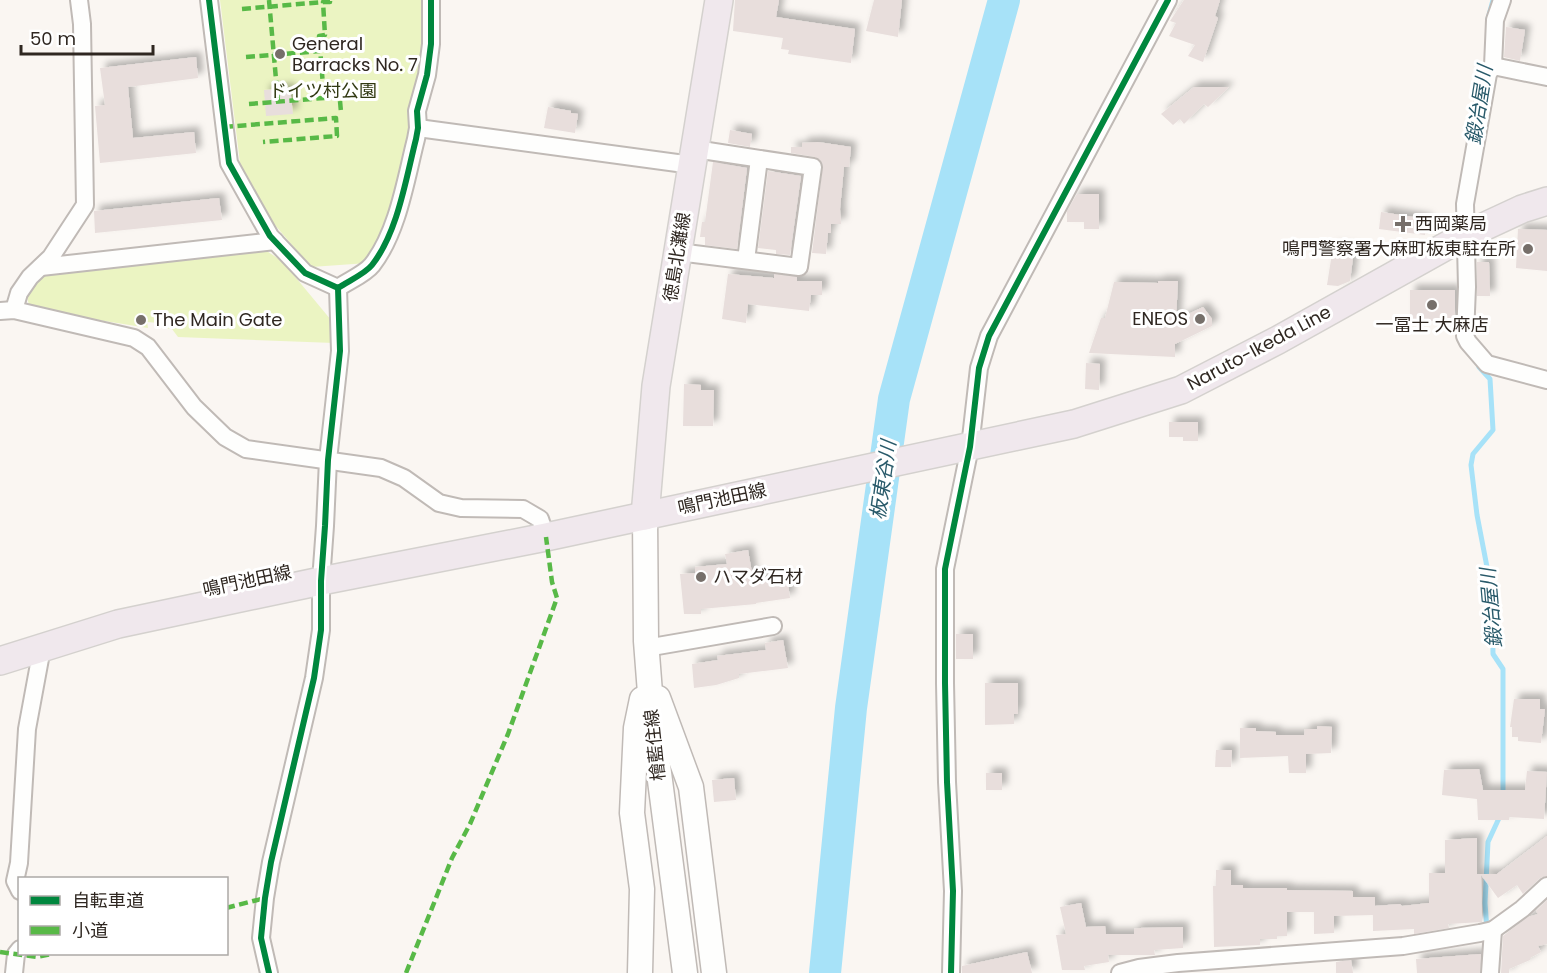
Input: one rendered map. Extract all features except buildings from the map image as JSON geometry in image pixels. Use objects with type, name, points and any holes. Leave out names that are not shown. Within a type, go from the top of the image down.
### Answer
[{"type":"main road","name":"徳島北灘線","points":[[645,516],[656,386],[719,0]]},
{"type":"main road","name":"Naruto-Ikeda Line","points":[[962,449],[1074,424],[1181,390],[1278,340],[1466,235],[1522,209],[1547,201]]},
{"type":"main road","name":"鳴門池田線","points":[[0,661],[118,624],[962,449]]},
{"type":"main road","name":"檜藍住線","points":[[645,516],[647,659],[660,791],[685,973]]},
{"type":"main road","points":[[640,973],[642,889],[632,813],[636,728],[647,659]]},
{"type":"main road","points":[[647,659],[691,787],[714,973]]},
{"type":"street","points":[[79,0],[82,24],[85,205],[51,257],[7,311],[134,338],[148,347],[194,407],[225,437],[246,448],[381,468],[404,478],[439,503],[461,508],[523,509],[540,519],[546,537]]},
{"type":"street","points":[[209,0],[229,163],[275,241],[304,273],[338,288]]},
{"type":"street","points":[[338,288],[372,266],[396,218],[418,128],[417,111],[427,75],[431,44],[431,0]]},
{"type":"street","points":[[951,973],[953,891],[947,771],[945,569],[962,449],[989,336],[1168,0]]},
{"type":"street","points":[[1502,0],[1495,20],[1493,66],[1488,74],[1467,187],[1465,336],[1487,364],[1547,380]]},
{"type":"street","points":[[1493,66],[1547,77]]},
{"type":"street","points":[[418,128],[694,157],[759,159],[813,167],[798,267],[678,252]]},
{"type":"street","points":[[746,260],[759,159]]},
{"type":"street","points":[[41,267],[275,241]]},
{"type":"street","points":[[270,973],[261,938],[265,897],[314,678],[321,630],[321,581],[326,526],[328,460],[340,351],[338,288]]},
{"type":"street","points":[[647,659],[774,626]]},
{"type":"street","points":[[18,887],[15,880],[19,863],[27,729],[42,648]]},
{"type":"street","points":[[1120,973],[1178,963],[1403,946],[1493,930],[1522,909],[1547,886]]},
{"type":"street","points":[[1490,973],[1493,930]]},
{"type":"street","points":[[14,973],[18,952]]},
{"type":"green space","name":"ドイツ村公園","points":[[220,0],[425,0],[425,44],[412,131],[397,200],[368,263],[311,267],[274,224],[240,163]]},
{"type":"green space","points":[[262,248],[282,261],[331,320],[334,343],[178,337],[172,329],[163,328],[159,323],[147,322],[148,328],[30,309],[26,293],[42,273]]},
{"type":"waterway","name":"板東谷川","points":[[825,973],[851,708],[894,399],[1004,0]]},
{"type":"waterway","name":"鍛冶屋川","points":[[1488,19],[1493,0]]},
{"type":"waterway","name":"鍛冶屋川","points":[[1479,367],[1490,379],[1493,430],[1473,454],[1471,465],[1477,515],[1492,593],[1493,654],[1503,669],[1503,795]]},
{"type":"waterway","name":"鍛冶屋川","points":[[1487,930],[1485,903],[1488,842],[1500,816]]},
{"type":"marked path","points":[[269,0],[278,102]]},
{"type":"marked path","points":[[249,104],[324,98],[319,36],[325,35],[323,2],[330,2],[330,0]]},
{"type":"marked path","points":[[242,9],[323,2]]},
{"type":"marked path","points":[[246,57],[320,51]]},
{"type":"marked path","points":[[340,101],[341,112]]},
{"type":"marked path","points":[[224,127],[336,118],[337,136],[263,142]]},
{"type":"marked path","points":[[406,973],[452,858],[470,824],[508,734],[557,598],[552,582],[546,537]]},
{"type":"marked path","points":[[228,907],[265,898]]},
{"type":"marked path","points":[[0,952],[18,954]]},
{"type":"marked path","points":[[22,955],[37,957],[47,955]]},
{"type":"cycle path","points":[[209,0],[229,163],[270,236],[305,273],[338,288],[372,265],[381,252],[395,221],[416,139],[417,111],[427,75],[431,44],[431,0]]},
{"type":"cycle path","points":[[951,973],[953,891],[947,782],[945,569],[970,447],[979,368],[989,336],[1168,0]]},
{"type":"cycle path","points":[[269,973],[261,938],[265,898],[271,862],[314,678],[321,630],[321,581],[328,460],[340,351],[338,288]]},
{"type":"place","name":"General Barracks No. 7","points":[[280,54]]},
{"type":"place","name":"西岡薬局","points":[[1403,224]]},
{"type":"place","name":"鳴門警察署大麻町板東駐在所","points":[[1528,249]]},
{"type":"place","name":"一冨士 大麻店","points":[[1432,305]]},
{"type":"place","name":"ENEOS","points":[[1200,319]]},
{"type":"place","name":"The Main Gate","points":[[141,320]]},
{"type":"place","name":"ハマダ石材","points":[[701,577]]}]
